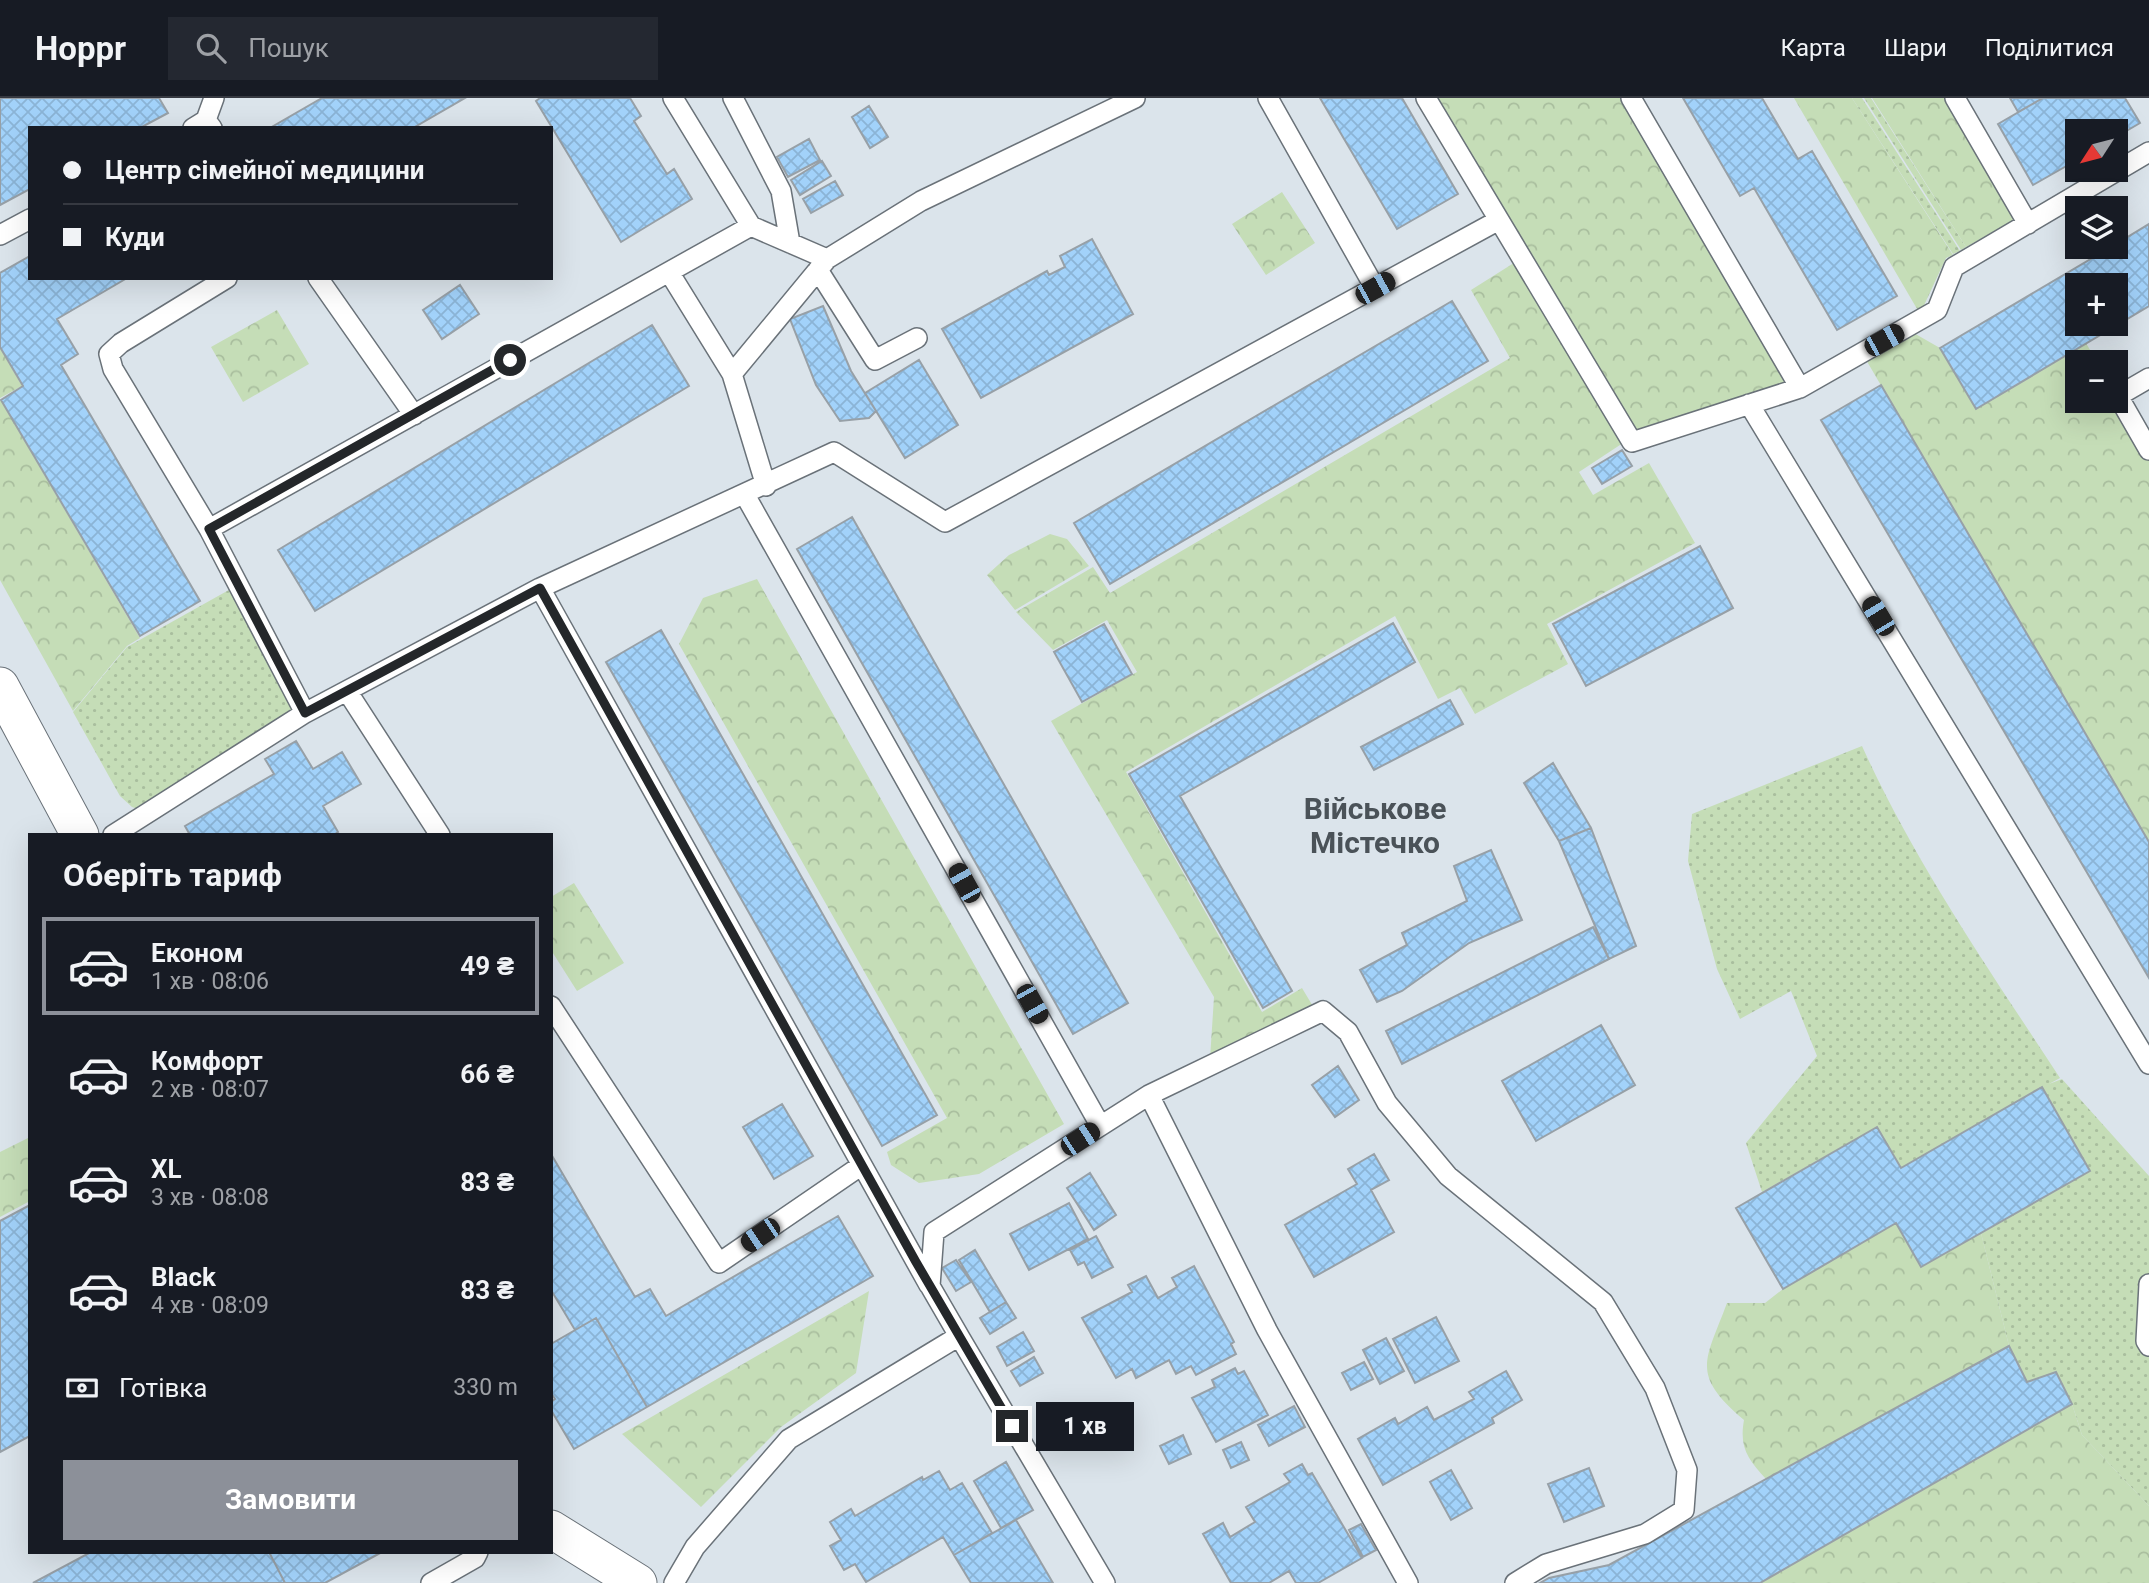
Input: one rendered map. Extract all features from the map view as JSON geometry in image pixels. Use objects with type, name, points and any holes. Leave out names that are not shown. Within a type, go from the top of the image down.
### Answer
[{"type":"street","points":[[0,686],[79,833]]},
{"type":"street","points":[[553,1530],[638,1583]]},
{"type":"lane","points":[[204,125],[214,98]]},
{"type":"lane","points":[[673,98],[751,226],[790,243],[822,265],[875,360],[917,338]]},
{"type":"lane","points":[[733,98],[781,191],[790,243]]},
{"type":"lane","points":[[732,374],[822,265],[920,201],[1135,98]]},
{"type":"lane","points":[[1268,98],[1375,288]]},
{"type":"lane","points":[[1426,98],[1632,442],[1800,388],[1937,310],[1954,267],[2149,152]]},
{"type":"lane","points":[[1631,98],[1800,388]]},
{"type":"lane","points":[[1955,98],[2028,224]]},
{"type":"lane","points":[[0,235],[28,220]]},
{"type":"lane","points":[[116,833],[305,713],[540,588],[766,486],[834,452],[945,523],[1499,220]]},
{"type":"lane","points":[[209,529],[751,226]]},
{"type":"lane","points":[[669,272],[732,374],[766,486]]},
{"type":"lane","points":[[224,280],[121,343],[109,354],[113,369],[209,529],[305,713]]},
{"type":"lane","points":[[319,280],[414,415]]},
{"type":"lane","points":[[2149,378],[2118,396],[2149,450]]},
{"type":"lane","points":[[1749,404],[2149,1064]]},
{"type":"lane","points":[[745,495],[1100,1125]]},
{"type":"lane","points":[[540,588],[930,1286],[1105,1583]]},
{"type":"lane","points":[[347,691],[439,833]]},
{"type":"lane","points":[[553,1009],[719,1263],[862,1165]]},
{"type":"lane","points":[[930,1286],[934,1232],[1149,1095],[1323,1011],[1348,1032],[1387,1103],[1448,1176],[1603,1302],[1655,1388],[1687,1470],[1684,1510],[1645,1534],[1546,1564],[1515,1583]]},
{"type":"lane","points":[[1149,1095],[1266,1330],[1408,1583]]},
{"type":"lane","points":[[2149,1284],[2146,1341],[2149,1346]]},
{"type":"lane","points":[[674,1583],[695,1547],[789,1439],[959,1336]]},
{"type":"lane","points":[[431,1583],[475,1558],[477,1554]]},
{"type":"green space","points":[[1435,98],[1625,98],[1791,384],[1634,435]]},
{"type":"green space","points":[[1794,98],[1852,98],[1953,255],[1946,258],[1920,314]]},
{"type":"green space","points":[[1852,98],[1862,98],[1960,251],[1953,254]]},
{"type":"green space","points":[[1864,98],[1871,98],[1966,247],[1961,250]]},
{"type":"green space","points":[[1872,98],[1951,98],[2020,217],[1966,247]]},
{"type":"green space","points":[[1282,192],[1315,243],[1266,275],[1232,224]]},
{"type":"green space","points":[[1517,261],[1623,443],[1579,472],[1593,495],[1649,463],[1695,543],[1547,624],[1568,664],[1475,714],[1460,688],[1438,699],[1395,616],[1126,772],[1262,1012],[1302,988],[1314,1008],[1210,1059],[1214,997],[1051,721],[1137,672],[1107,620],[1053,650],[1016,612],[1093,567],[1110,593],[1510,358],[1471,290]]},
{"type":"green space","points":[[277,310],[309,364],[243,402],[211,347]]},
{"type":"green space","points":[[1905,328],[1940,348],[1976,409],[2065,356],[2065,413],[2124,413],[2149,450],[2149,842],[1862,353]]},
{"type":"green space","points":[[2086,343],[2090,350],[2074,350]]},
{"type":"green space","points":[[0,348],[22,386],[0,398]]},
{"type":"green space","points":[[0,399],[140,638],[127,646],[73,711],[0,580]]},
{"type":"green space","points":[[1050,534],[1067,539],[1089,566],[1015,610],[987,575],[1009,555]]},
{"type":"green space","points":[[757,579],[1064,1124],[979,1174],[919,1183],[891,1165],[887,1152],[947,1118],[679,644],[703,598]]},
{"type":"green space","points":[[236,586],[302,712],[144,811],[132,807],[120,796],[73,712],[127,647]]},
{"type":"green space","points":[[1862,746],[1929,874],[2060,1078],[2049,1084],[2062,1079],[2149,1176],[2149,1506],[2082,1435],[2072,1404],[2027,1382],[2009,1346],[1981,1233],[2090,1171],[2042,1087],[1901,1168],[1877,1127],[1762,1192],[1746,1143],[1817,1056],[1791,991],[1740,1019],[1717,969],[1688,861],[1692,814]]},
{"type":"green space","points":[[574,883],[624,963],[577,991],[553,953],[553,896]]},
{"type":"green space","points":[[28,1138],[28,1202],[0,1217],[0,1152]]},
{"type":"green space","points":[[1896,1223],[1921,1267],[1981,1233],[2009,1346],[1766,1479],[1746,1452],[1743,1438],[1744,1420],[1715,1391],[1709,1378],[1708,1354],[1727,1303],[1765,1303],[1783,1289]]},
{"type":"green space","points":[[869,1291],[856,1373],[781,1427],[701,1507],[622,1434]]},
{"type":"green space","points":[[2072,1404],[2082,1435],[2149,1506],[2149,1583],[1760,1583]]},
{"type":"building","points":[[0,98],[159,98],[168,113],[144,126],[28,126],[28,190],[0,205]]},
{"type":"building","points":[[322,98],[465,98],[416,126],[273,126]]},
{"type":"building","points":[[540,98],[630,98],[641,116],[634,121],[667,174],[674,169],[692,199],[621,242],[536,101]]},
{"type":"building","points":[[1320,98],[1402,98],[1458,194],[1397,229]]},
{"type":"building","points":[[1683,98],[1762,98],[1798,159],[1812,151],[1897,296],[1837,330],[1754,188],[1740,196]]},
{"type":"building","points":[[2010,98],[2043,98],[2018,112]]},
{"type":"building","points":[[2043,98],[2125,98],[2140,123],[2128,130],[2128,119],[2065,119],[2065,167],[2033,185],[1998,124]]},
{"type":"building","points":[[869,106],[888,137],[870,148],[852,117]]},
{"type":"building","points":[[809,139],[820,160],[788,177],[777,157]]},
{"type":"building","points":[[822,161],[831,176],[800,195],[791,180]]},
{"type":"building","points":[[835,181],[843,195],[811,213],[803,199]]},
{"type":"building","points":[[2149,224],[2149,306],[2128,319],[2128,273],[2067,273],[2091,259],[2128,259],[2128,237]]},
{"type":"building","points":[[1092,239],[1133,314],[981,398],[942,329],[1047,271],[1049,275],[1065,267],[1060,256]]},
{"type":"building","points":[[28,257],[28,280],[124,280],[57,319],[78,354],[61,365],[200,601],[140,636],[1,400],[23,386],[0,347],[0,273]]},
{"type":"building","points":[[2065,274],[2065,336],[2099,336],[2075,350],[2065,350],[2065,356],[1976,409],[1940,348]]},
{"type":"building","points":[[460,285],[479,314],[442,339],[423,310]]},
{"type":"building","points":[[1452,301],[1488,361],[1110,584],[1074,523]]},
{"type":"building","points":[[823,306],[851,371],[876,411],[869,418],[840,421],[816,385],[790,319]]},
{"type":"building","points":[[652,325],[689,386],[315,611],[278,550]]},
{"type":"building","points":[[919,360],[958,425],[905,458],[865,393]]},
{"type":"building","points":[[1881,385],[2149,842],[2149,978],[1821,420]]},
{"type":"building","points":[[1622,450],[1632,466],[1602,484],[1592,468]]},
{"type":"building","points":[[852,517],[1128,1003],[1073,1034],[797,549]]},
{"type":"building","points":[[1700,546],[1733,608],[1586,686],[1553,624]]},
{"type":"building","points":[[1393,623],[1415,662],[1180,796],[1292,991],[1263,1008],[1129,774]]},
{"type":"building","points":[[1104,624],[1132,674],[1082,702],[1054,652]]},
{"type":"building","points":[[661,630],[937,1115],[882,1146],[606,662]]},
{"type":"building","points":[[1450,700],[1463,724],[1374,770],[1361,747]]},
{"type":"building","points":[[296,741],[313,769],[342,752],[361,784],[323,806],[338,832],[189,833],[185,826],[274,774],[265,759]]},
{"type":"building","points":[[1553,763],[1591,828],[1559,841],[1524,783]]},
{"type":"building","points":[[1591,828],[1636,946],[1609,959],[1559,841]]},
{"type":"building","points":[[1491,850],[1522,920],[1469,943],[1402,991],[1377,1002],[1360,970],[1407,945],[1402,933],[1467,901],[1454,866]]},
{"type":"building","points":[[1593,927],[1609,959],[1402,1064],[1386,1031]]},
{"type":"building","points":[[1601,1025],[1635,1085],[1536,1141],[1502,1081]]},
{"type":"building","points":[[1338,1066],[1359,1100],[1335,1117],[1312,1085]]},
{"type":"building","points":[[2042,1087],[2090,1171],[1921,1267],[1896,1223],[1783,1289],[1736,1208],[1877,1127],[1901,1168]]},
{"type":"building","points":[[782,1104],[813,1156],[774,1179],[743,1127]]},
{"type":"building","points":[[1374,1154],[1389,1180],[1371,1190],[1394,1232],[1314,1277],[1285,1225],[1357,1184],[1348,1169]]},
{"type":"building","points":[[553,1157],[635,1297],[650,1289],[666,1316],[838,1216],[873,1276],[647,1407],[596,1318],[575,1330],[553,1293]]},
{"type":"building","points":[[1090,1173],[1116,1215],[1094,1230],[1067,1188]]},
{"type":"building","points":[[1069,1203],[1088,1239],[1029,1270],[1010,1234]]},
{"type":"building","points":[[28,1206],[28,1437],[0,1452],[0,1221]]},
{"type":"building","points":[[1096,1236],[1113,1267],[1092,1278],[1084,1262],[1078,1265],[1070,1250]]},
{"type":"building","points":[[975,1250],[1006,1302],[990,1312],[959,1260]]},
{"type":"building","points":[[956,1260],[971,1282],[956,1291],[942,1268]]},
{"type":"building","points":[[1194,1266],[1234,1342],[1231,1344],[1236,1354],[1196,1375],[1191,1366],[1176,1374],[1169,1360],[1136,1378],[1132,1369],[1116,1378],[1082,1318],[1132,1292],[1128,1285],[1146,1276],[1158,1298],[1177,1287],[1172,1278]]},
{"type":"building","points":[[1006,1302],[1016,1318],[990,1334],[980,1318]]},
{"type":"building","points":[[1436,1317],[1459,1361],[1415,1383],[1393,1339]]},
{"type":"building","points":[[596,1318],[647,1407],[574,1449],[553,1413],[553,1343]]},
{"type":"building","points":[[1023,1332],[1034,1351],[1007,1366],[997,1347]]},
{"type":"building","points":[[1386,1338],[1404,1371],[1380,1384],[1363,1350]]},
{"type":"building","points":[[2009,1346],[2027,1382],[2056,1372],[2072,1404],[1760,1583],[1540,1583],[1549,1578],[1609,1565]]},
{"type":"building","points":[[1034,1357],[1043,1373],[1020,1386],[1011,1371]]},
{"type":"building","points":[[1364,1362],[1373,1379],[1351,1390],[1342,1373]]},
{"type":"building","points":[[1235,1368],[1238,1374],[1244,1371],[1268,1415],[1216,1442],[1192,1398],[1215,1387],[1212,1380]]},
{"type":"building","points":[[1506,1371],[1522,1400],[1492,1418],[1494,1423],[1383,1485],[1358,1439],[1395,1418],[1398,1424],[1427,1407],[1434,1420],[1474,1399],[1469,1392]]},
{"type":"building","points":[[1294,1406],[1305,1427],[1269,1446],[1258,1425]]},
{"type":"building","points":[[1183,1435],[1191,1454],[1169,1464],[1160,1446]]},
{"type":"building","points":[[1241,1442],[1249,1460],[1231,1468],[1223,1450]]},
{"type":"building","points":[[1006,1462],[1033,1510],[1001,1528],[974,1481]]},
{"type":"building","points":[[1302,1464],[1308,1475],[1312,1473],[1362,1558],[1318,1583],[1296,1583],[1289,1571],[1269,1583],[1231,1583],[1203,1534],[1223,1523],[1230,1537],[1255,1522],[1246,1507],[1290,1482],[1284,1474]]},
{"type":"building","points":[[1589,1468],[1604,1506],[1564,1522],[1548,1484]]},
{"type":"building","points":[[1451,1470],[1472,1508],[1451,1520],[1430,1482]]},
{"type":"building","points":[[939,1471],[950,1490],[962,1483],[992,1533],[954,1555],[943,1537],[866,1582],[855,1564],[844,1570],[830,1546],[841,1540],[830,1522],[851,1509],[855,1516],[922,1477],[923,1480]]},
{"type":"building","points":[[1016,1520],[1053,1583],[971,1583],[954,1555]]},
{"type":"building","points":[[1361,1524],[1376,1550],[1363,1557],[1349,1530]]},
{"type":"building","points":[[87,1554],[270,1554],[285,1583],[33,1583]]},
{"type":"building","points":[[270,1554],[378,1554],[325,1583],[285,1583]]},
{"type":"district","name":"Військове Містечко","points":[[1375,825]]},
{"type":"route","points":[[510,360],[209,529],[305,713],[540,588],[916,1262],[1012,1426]]}]
